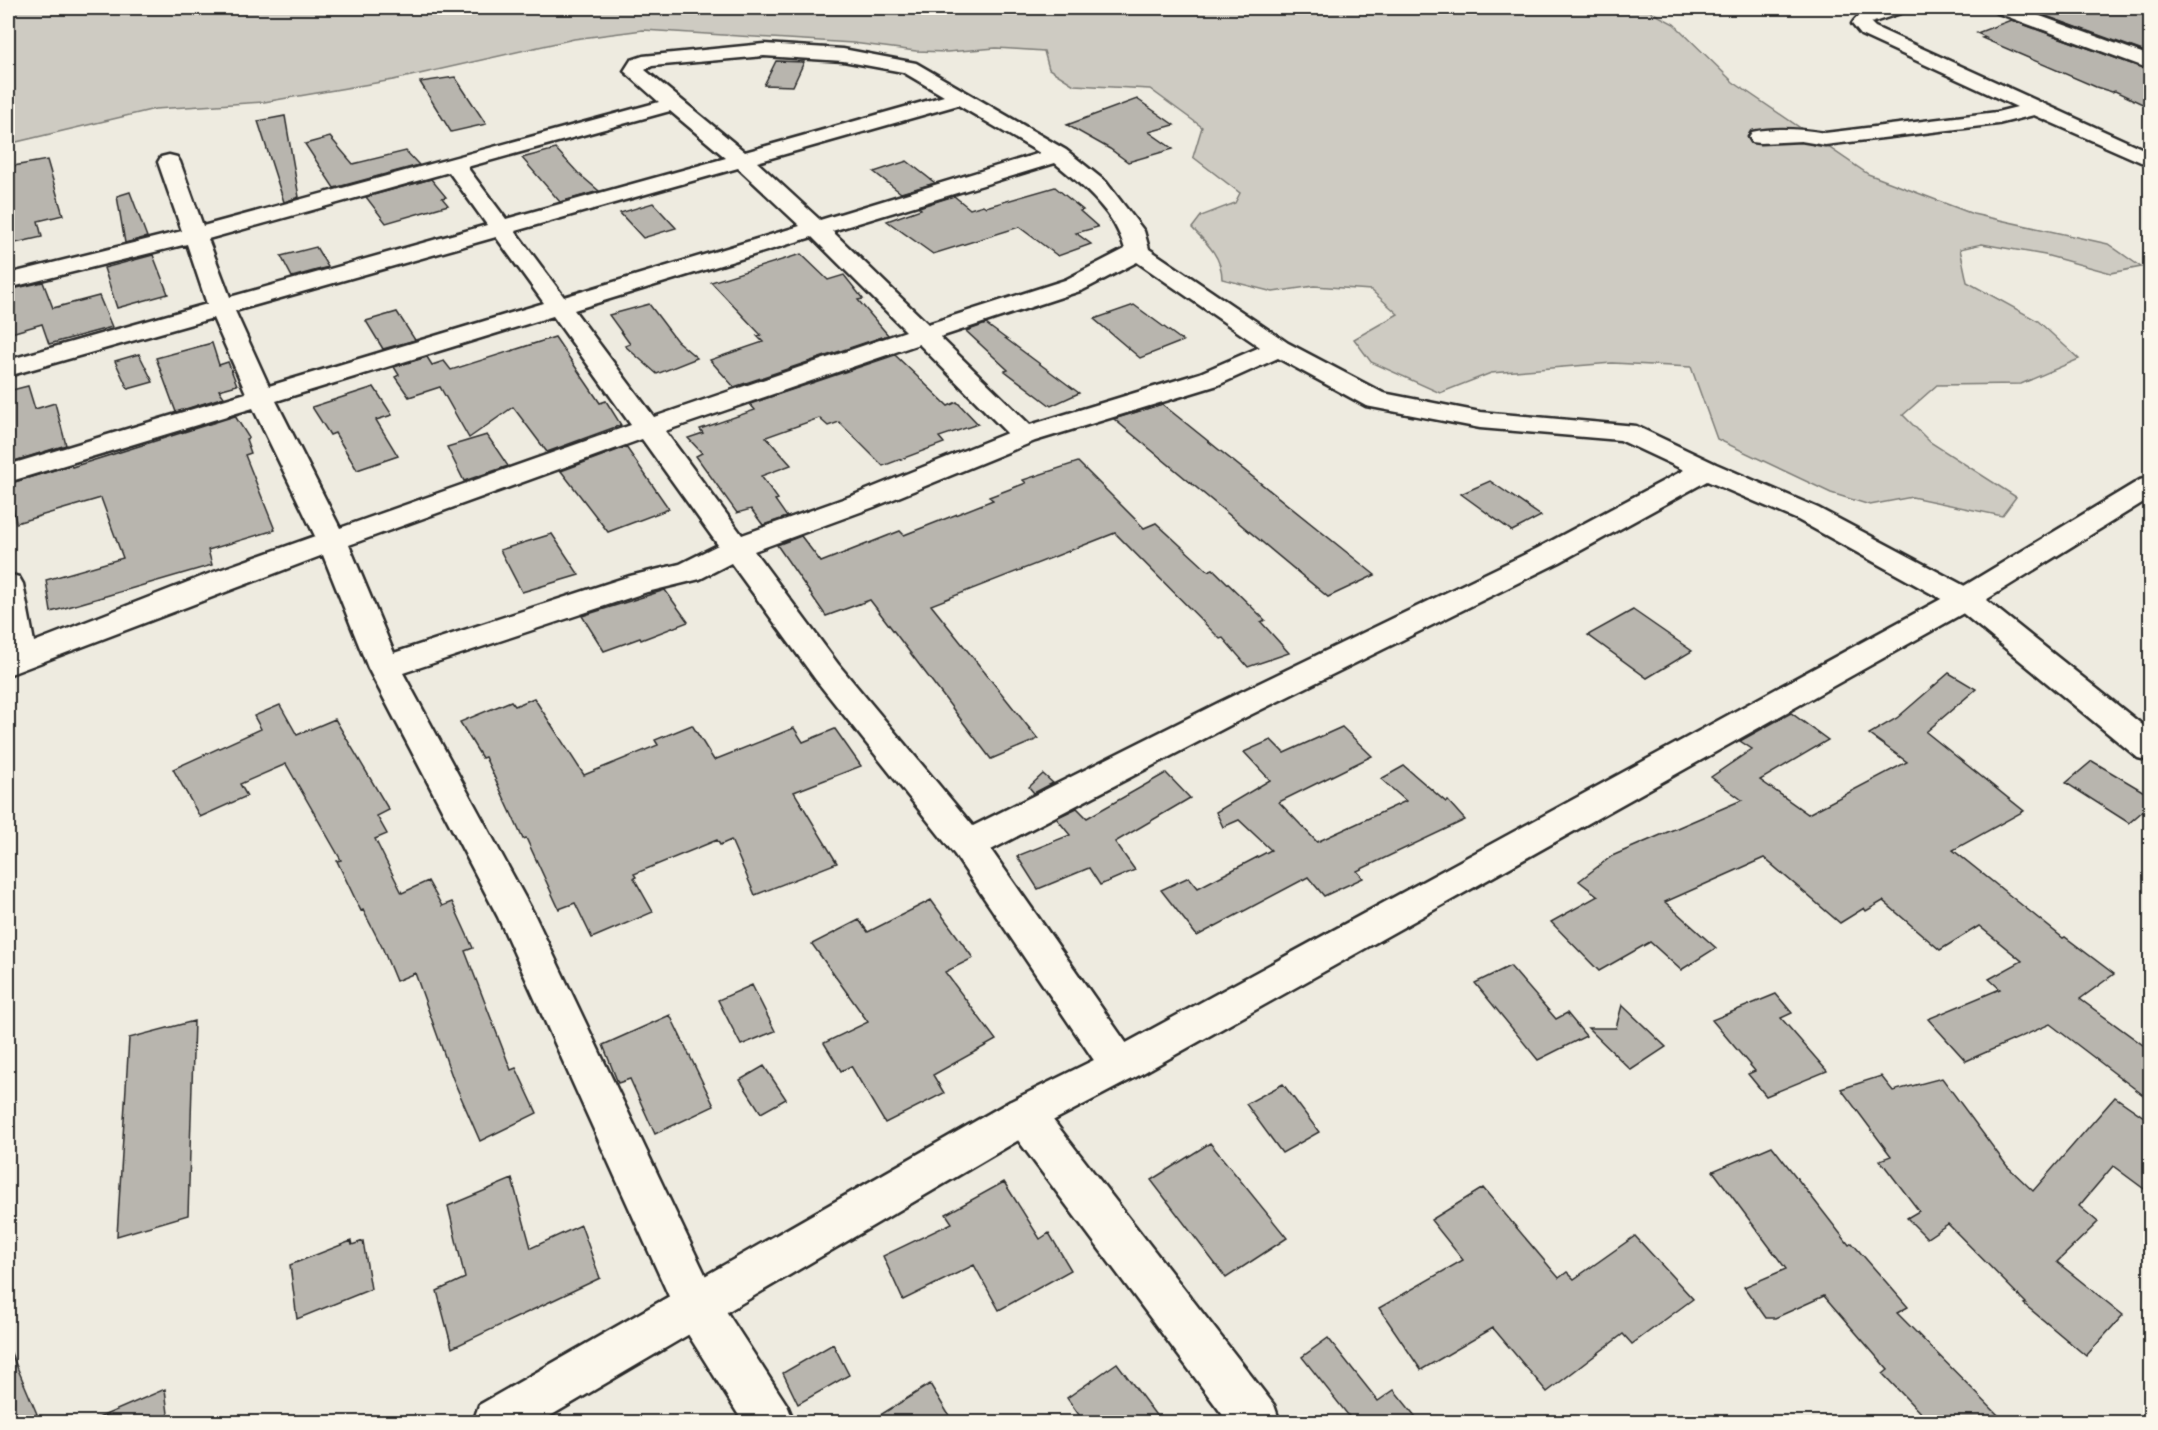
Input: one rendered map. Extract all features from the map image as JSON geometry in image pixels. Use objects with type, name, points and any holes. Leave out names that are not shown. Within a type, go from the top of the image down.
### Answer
[{"type":"street","points":[[1897,8],[1864,20],[1860,24],[1868,31],[2151,160]]},
{"type":"street","points":[[2002,8],[2151,63]]},
{"type":"street","points":[[1025,435],[816,228],[742,160],[634,71],[638,64],[650,60],[764,50],[843,55],[909,67],[1058,155],[1098,187],[1132,231],[1138,252],[1279,348],[1375,400],[1480,420],[1626,432],[1808,514],[1965,598],[2151,749]]},
{"type":"street","points":[[8,368],[963,97]]},
{"type":"street","points":[[8,281],[195,235],[673,104]]},
{"type":"street","points":[[1760,137],[1801,135],[1825,139],[1998,118],[2036,108]]},
{"type":"street","points":[[8,474],[1058,155]]},
{"type":"street","points":[[169,162],[221,307],[260,396],[332,541],[384,668],[516,916],[697,1307],[770,1422]]},
{"type":"street","points":[[454,164],[827,672],[968,845],[1120,1066]]},
{"type":"street","points":[[8,584],[14,661],[222,580],[648,429],[923,334],[1074,285],[1138,252]]},
{"type":"street","points":[[384,668],[641,583],[689,572],[737,547],[864,501],[1025,435],[1209,380],[1279,348]]},
{"type":"street","points":[[968,845],[1230,711],[1549,555],[1706,470]]},
{"type":"street","points":[[495,1422],[697,1307],[1024,1115],[1120,1066],[1965,598],[2151,486]]},
{"type":"street","points":[[1024,1115],[1257,1422]]},
{"type":"shaded area","points":[[8,8],[1644,8],[1674,24],[1733,82],[1868,174],[1973,214],[2108,244],[2141,267],[2111,273],[2045,255],[1982,244],[1960,249],[1967,282],[2038,321],[2079,359],[2021,384],[1937,385],[1903,415],[1930,442],[2016,497],[2002,516],[1912,497],[1870,505],[1831,493],[1717,439],[1691,367],[1612,363],[1491,373],[1440,393],[1371,362],[1354,339],[1398,314],[1371,290],[1314,286],[1273,292],[1222,279],[1216,257],[1192,228],[1201,216],[1235,203],[1240,193],[1193,157],[1202,127],[1150,89],[1074,85],[1049,69],[1044,51],[996,48],[947,52],[916,51],[853,43],[643,30],[574,39],[393,80],[264,102],[155,109],[8,144]]},
{"type":"building","points":[[2047,8],[2151,8],[2151,54],[2035,12]]},
{"type":"building","points":[[2011,20],[2151,71],[2151,108],[2115,91],[2096,87],[1982,38],[1986,37],[1977,33]]},
{"type":"building","points":[[776,61],[804,62],[793,86],[764,85]]},
{"type":"building","points":[[455,77],[486,124],[451,132],[420,82]]},
{"type":"building","points":[[1137,99],[1174,125],[1149,132],[1173,149],[1128,162],[1067,125]]},
{"type":"building","points":[[285,116],[299,197],[284,202],[258,121]]},
{"type":"building","points":[[330,137],[353,164],[406,151],[419,165],[334,188],[305,144]]},
{"type":"building","points":[[556,149],[599,191],[560,202],[522,158]]},
{"type":"building","points":[[47,160],[63,215],[38,221],[42,237],[15,243],[8,216],[8,167]]},
{"type":"building","points":[[907,161],[935,183],[901,193],[874,172]]},
{"type":"building","points":[[431,179],[446,197],[442,198],[448,205],[386,223],[366,197]]},
{"type":"building","points":[[1055,187],[1083,210],[1080,211],[1098,227],[1076,233],[1091,244],[1058,256],[1019,227],[933,254],[887,221],[921,209],[919,207],[954,196],[970,209],[983,205],[986,207]]},
{"type":"building","points":[[130,192],[147,237],[125,243],[117,196]]},
{"type":"building","points":[[653,203],[676,228],[643,238],[620,213]]},
{"type":"building","points":[[316,247],[328,267],[292,277],[281,256]]},
{"type":"building","points":[[801,254],[828,280],[844,275],[863,299],[858,300],[888,335],[734,387],[710,360],[763,342],[757,336],[761,335],[711,282]]},
{"type":"building","points":[[153,255],[168,294],[117,308],[104,268]]},
{"type":"building","points":[[43,282],[53,308],[99,296],[112,327],[49,344],[42,324],[8,334],[8,290]]},
{"type":"building","points":[[649,304],[677,341],[697,358],[657,374],[625,346],[630,344],[609,315]]},
{"type":"building","points":[[1134,305],[1183,341],[1140,358],[1094,319]]},
{"type":"building","points":[[397,312],[415,340],[383,349],[366,321]]},
{"type":"building","points":[[986,324],[1079,393],[1051,406],[1005,371],[1008,370],[966,331]]},
{"type":"building","points":[[555,337],[600,403],[606,401],[621,425],[547,452],[513,407],[469,438],[440,387],[409,397],[395,377],[399,375],[394,367],[427,357],[432,365],[444,361],[451,370]]},
{"type":"building","points":[[212,343],[219,365],[228,362],[237,385],[219,390],[224,397],[176,412],[156,358]]},
{"type":"building","points":[[139,354],[153,382],[128,389],[115,361]]},
{"type":"building","points":[[895,355],[948,406],[957,402],[978,424],[939,437],[944,443],[883,466],[839,422],[828,426],[819,418],[766,437],[791,465],[761,476],[778,499],[775,500],[787,517],[763,525],[751,509],[737,513],[696,456],[702,453],[688,438],[703,433],[700,429],[755,410],[750,404]]},
{"type":"building","points":[[28,386],[35,409],[55,403],[66,445],[8,463],[8,391]]},
{"type":"building","points":[[374,387],[392,415],[376,420],[398,456],[357,470],[335,433],[330,435],[312,407]]},
{"type":"building","points":[[1162,404],[1375,575],[1328,597],[1114,419]]},
{"type":"building","points":[[235,416],[249,438],[246,439],[251,453],[245,455],[275,530],[208,550],[212,565],[51,612],[46,580],[123,558],[101,498],[16,523],[8,484],[71,465],[72,467]]},
{"type":"building","points":[[487,435],[508,466],[464,481],[447,447]]},
{"type":"building","points":[[626,447],[669,509],[608,532],[561,471]]},
{"type":"building","points":[[1078,462],[1144,528],[1156,523],[1208,571],[1213,569],[1265,620],[1261,622],[1289,653],[1248,667],[1223,638],[1220,639],[1115,533],[931,605],[1038,739],[991,759],[870,600],[826,616],[777,545],[801,536],[821,562],[900,531],[904,535],[993,500],[989,497],[1026,483],[1023,480]]},
{"type":"building","points":[[1490,481],[1541,516],[1512,531],[1461,494]]},
{"type":"building","points":[[552,534],[579,575],[522,592],[500,550]]},
{"type":"building","points":[[665,590],[688,622],[641,640],[640,638],[604,651],[582,616]]},
{"type":"building","points":[[1633,610],[1692,651],[1647,678],[1588,635]]},
{"type":"building","points":[[1949,673],[1976,689],[1926,732],[2024,811],[1953,850],[2063,938],[2065,937],[2114,974],[2080,999],[2151,1051],[2151,1101],[2050,1024],[1966,1061],[1928,1019],[2000,989],[1989,979],[2022,961],[1979,926],[1940,950],[1883,901],[1866,911],[1864,908],[1840,923],[1764,858],[1665,902],[1716,948],[1681,970],[1650,942],[1599,971],[1551,922],[1598,896],[1579,881],[1612,856],[1742,800],[1711,777],[1752,749],[1740,741],[1791,713],[1828,740],[1760,780],[1808,814],[1907,762],[1869,734],[1897,718]]},
{"type":"building","points":[[534,698],[584,775],[658,745],[655,740],[692,725],[714,760],[794,728],[803,742],[835,729],[861,766],[794,792],[837,863],[755,895],[731,840],[720,845],[717,840],[634,874],[653,912],[592,938],[575,903],[559,909],[485,757],[482,758],[460,722],[511,701],[515,706]]},
{"type":"building","points":[[280,705],[297,735],[335,719],[389,810],[377,816],[387,834],[375,839],[402,893],[428,881],[442,906],[452,902],[473,948],[465,951],[511,1070],[516,1068],[537,1113],[480,1141],[453,1079],[415,973],[396,981],[382,947],[363,910],[361,911],[337,861],[341,860],[286,764],[240,784],[247,796],[200,817],[173,769],[261,729],[254,716]]},
{"type":"building","points":[[1342,727],[1372,756],[1279,802],[1317,842],[1406,801],[1381,779],[1404,766],[1446,802],[1448,801],[1465,820],[1357,871],[1363,878],[1324,896],[1308,877],[1197,936],[1161,890],[1189,877],[1198,888],[1271,850],[1239,820],[1223,827],[1216,812],[1270,780],[1244,752],[1271,740],[1284,753]]},
{"type":"building","points":[[2092,761],[2151,796],[2151,804],[2129,823],[2066,783]]},
{"type":"building","points":[[1166,773],[1190,798],[1115,842],[1135,870],[1100,885],[1089,868],[1038,889],[1017,856],[1070,835],[1056,818],[1077,808],[1087,818]]},
{"type":"building","points":[[1043,774],[1053,783],[1034,793],[1029,787]]},
{"type":"building","points":[[931,900],[973,958],[945,972],[996,1040],[933,1075],[944,1093],[885,1123],[851,1066],[841,1071],[824,1043],[868,1022],[812,944],[859,920],[868,932]]},
{"type":"building","points":[[1510,966],[1556,1019],[1567,1013],[1586,1036],[1538,1060],[1475,983]]},
{"type":"building","points":[[752,985],[775,1031],[741,1045],[718,1000]]},
{"type":"building","points":[[1776,994],[1792,1013],[1781,1018],[1827,1071],[1766,1096],[1748,1074],[1755,1071],[1712,1020]]},
{"type":"building","points":[[1622,1005],[1666,1047],[1631,1070],[1588,1028],[1616,1028]]},
{"type":"building","points":[[670,1015],[714,1106],[655,1134],[630,1079],[618,1083],[603,1045]]},
{"type":"building","points":[[194,1021],[188,1215],[117,1236],[129,1038]]},
{"type":"building","points":[[764,1066],[786,1099],[761,1113],[740,1080]]},
{"type":"building","points":[[1881,1076],[1893,1091],[1942,1078],[2007,1166],[2033,1191],[2115,1097],[2151,1122],[2151,1194],[2113,1166],[2079,1206],[2098,1222],[2057,1262],[2123,1315],[2086,1356],[2024,1304],[2026,1303],[1948,1224],[1927,1238],[1907,1218],[1919,1211],[1880,1160],[1891,1156],[1841,1089]]},
{"type":"building","points":[[1283,1084],[1319,1132],[1282,1153],[1246,1104]]},
{"type":"building","points":[[1210,1143],[1287,1238],[1226,1278],[1151,1180]]},
{"type":"building","points":[[1772,1146],[1849,1245],[1852,1243],[1908,1307],[1897,1313],[2005,1422],[1929,1422],[1883,1374],[1888,1370],[1824,1296],[1775,1318],[1766,1318],[1744,1287],[1786,1269],[1713,1171]]},
{"type":"building","points":[[512,1179],[531,1248],[581,1225],[600,1278],[452,1348],[437,1291],[465,1278],[448,1206]]},
{"type":"building","points":[[1004,1182],[1040,1239],[1049,1233],[1071,1270],[999,1310],[974,1265],[903,1300],[883,1256],[952,1223],[946,1214]]},
{"type":"building","points":[[1483,1188],[1559,1278],[1567,1272],[1574,1279],[1635,1236],[1693,1299],[1632,1344],[1623,1334],[1547,1392],[1493,1328],[1421,1370],[1379,1308],[1463,1260],[1431,1220]]},
{"type":"building","points":[[351,1241],[352,1245],[363,1241],[371,1289],[297,1319],[290,1265]]},
{"type":"building","points":[[1328,1338],[1378,1401],[1394,1390],[1420,1422],[1349,1422],[1352,1420],[1302,1357]]},
{"type":"building","points":[[833,1344],[849,1375],[798,1404],[783,1373]]},
{"type":"building","points":[[8,1346],[37,1414],[25,1422],[8,1422]]},
{"type":"building","points":[[1117,1363],[1161,1422],[1084,1422],[1067,1398]]},
{"type":"building","points":[[930,1384],[953,1422],[869,1422]]},
{"type":"building","points":[[165,1389],[169,1422],[89,1422]]}]
